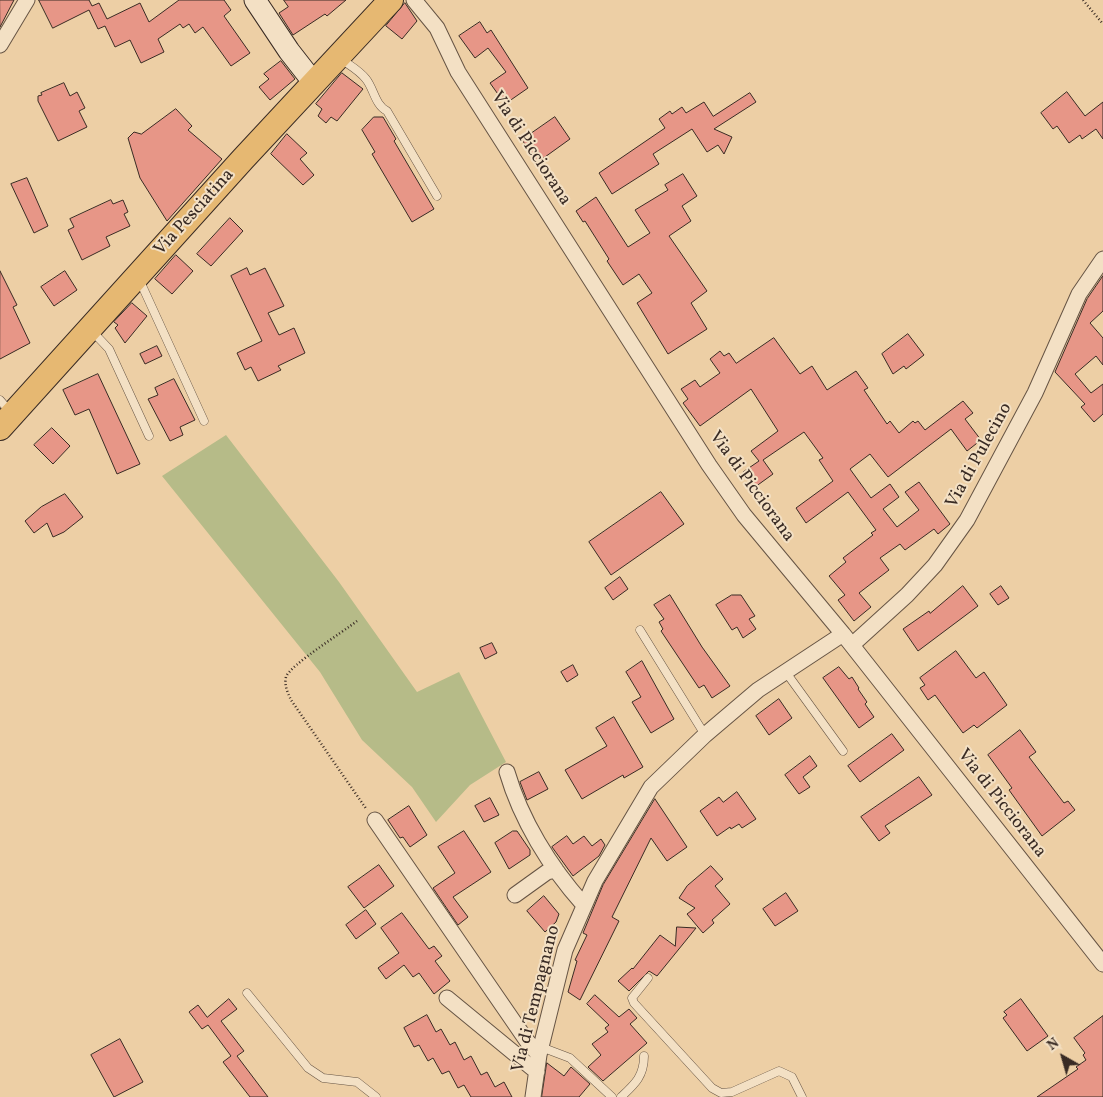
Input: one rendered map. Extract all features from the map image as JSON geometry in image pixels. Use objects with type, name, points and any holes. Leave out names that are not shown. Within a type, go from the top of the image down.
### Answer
[{"type":"main road","name":"Via Pesciatina","points":[[4,414],[90,329],[337,56],[391,0]]},
{"type":"street","points":[[0,45],[27,0]]},
{"type":"street","points":[[255,0],[289,51],[314,83]]},
{"type":"street","name":"Via di Picciorana","points":[[414,0],[437,28],[458,72],[709,465],[744,515],[848,639],[1103,964]]},
{"type":"street","name":"Via di Pulecino","points":[[848,639],[907,595],[935,565],[967,520],[1036,392],[1078,294],[1103,259]]},
{"type":"street","name":"Via di Tempagnano","points":[[533,1097],[540,1051],[565,950],[583,904],[651,787],[704,735],[758,690],[785,671],[848,639]]},
{"type":"street","points":[[507,772],[515,799],[556,870],[583,904]]},
{"type":"street","points":[[374,820],[527,1041],[540,1051]]},
{"type":"street","points":[[515,896],[547,872],[556,870]]},
{"type":"street","points":[[447,998],[537,1072]]},
{"type":"lane","points":[[337,56],[366,79],[375,92],[376,100],[381,108],[387,111],[437,196]]},
{"type":"lane","points":[[138,277],[204,422]]},
{"type":"lane","points":[[90,329],[109,349],[149,436]]},
{"type":"lane","points":[[640,630],[704,735]]},
{"type":"lane","points":[[785,671],[843,751]]},
{"type":"lane","points":[[648,978],[632,998],[634,1003],[712,1088],[721,1093],[732,1092],[779,1071],[792,1078],[802,1097]]},
{"type":"lane","points":[[247,993],[308,1068],[323,1078],[357,1082],[376,1097]]},
{"type":"lane","points":[[540,1051],[570,1058],[612,1097]]},
{"type":"lane","points":[[621,1097],[639,1080],[644,1069],[644,1056]]},
{"type":"path","points":[[1083,0],[1103,24]]},
{"type":"path","points":[[357,621],[295,665],[286,676],[286,688],[291,700],[374,820]]},
{"type":"green space","points":[[226,435],[339,582],[417,692],[459,672],[506,762],[470,785],[436,822],[412,787],[362,740],[320,672],[162,476]]},
{"type":"building","points":[[0,0],[14,0],[0,27]]},
{"type":"building","points":[[39,0],[89,0],[92,6],[99,3],[107,19],[140,3],[149,22],[179,0],[224,0],[231,10],[224,16],[250,53],[231,66],[203,27],[195,33],[189,24],[183,28],[180,24],[158,39],[164,52],[141,63],[130,40],[115,47],[105,26],[98,29],[89,10],[53,28]]},
{"type":"building","points":[[284,0],[346,0],[327,16],[325,14],[293,35],[279,13],[288,7]]},
{"type":"building","points":[[405,3],[417,21],[402,39],[386,26]]},
{"type":"building","points":[[480,22],[487,33],[491,30],[528,88],[505,104],[490,83],[506,72],[488,48],[475,58],[459,36]]},
{"type":"building","points":[[281,61],[295,79],[270,100],[259,87],[269,79],[264,74]]},
{"type":"building","points":[[342,73],[363,89],[337,121],[331,117],[326,123],[318,116],[322,109],[316,104]]},
{"type":"building","points":[[64,83],[70,96],[77,92],[85,108],[79,111],[87,127],[58,141],[38,101],[38,96]]},
{"type":"building","points":[[1067,92],[1085,116],[1103,102],[1103,139],[1096,129],[1082,139],[1080,135],[1069,143],[1057,126],[1053,129],[1041,113]]},
{"type":"building","points":[[750,93],[756,102],[714,129],[732,137],[724,154],[718,145],[707,152],[692,129],[653,154],[659,164],[612,194],[599,173],[665,128],[659,119],[670,111],[672,114],[682,107],[686,113],[704,102],[713,116]]},
{"type":"building","points":[[176,109],[192,126],[188,130],[222,159],[167,221],[140,178],[128,138],[134,132],[141,134]]},
{"type":"building","points":[[374,117],[383,117],[396,139],[394,141],[434,209],[412,222],[372,154],[375,152],[362,130]]},
{"type":"building","points":[[555,117],[570,139],[538,162],[522,140]]},
{"type":"building","points":[[287,134],[307,153],[300,159],[314,175],[303,185],[271,154]]},
{"type":"building","points":[[683,174],[697,196],[682,206],[691,221],[669,236],[707,291],[691,303],[707,329],[668,354],[637,303],[652,293],[639,274],[623,285],[607,261],[609,259],[585,221],[583,222],[576,211],[596,197],[628,247],[650,233],[635,210],[668,190],[665,185]]},
{"type":"building","points":[[27,178],[48,226],[34,233],[11,184]]},
{"type":"building","points":[[111,200],[113,204],[123,200],[128,212],[124,214],[130,226],[106,237],[110,246],[82,260],[68,230],[74,227],[70,219]]},
{"type":"building","points":[[230,218],[243,231],[211,266],[197,254]]},
{"type":"building","points":[[176,255],[193,271],[172,294],[155,279]]},
{"type":"building","points":[[247,268],[250,275],[265,268],[284,306],[268,313],[279,335],[294,328],[305,353],[278,366],[281,370],[258,381],[251,367],[245,370],[237,353],[262,341],[231,276]]},
{"type":"building","points":[[0,271],[17,305],[13,307],[30,343],[0,359]]},
{"type":"building","points":[[65,271],[77,290],[54,306],[41,287]]},
{"type":"building","points":[[1103,276],[1103,311],[1090,323],[1103,338],[1103,365],[1096,356],[1075,374],[1091,393],[1103,384],[1103,414],[1094,422],[1081,407],[1085,404],[1055,372],[1087,299]]},
{"type":"building","points":[[132,303],[147,316],[125,343],[115,328],[118,325],[114,322]]},
{"type":"building","points":[[908,334],[924,355],[906,369],[904,366],[893,374],[882,354]]},
{"type":"building","points":[[774,338],[800,374],[812,366],[827,390],[856,371],[868,388],[864,390],[887,424],[890,421],[899,433],[913,421],[915,423],[918,421],[925,430],[963,401],[973,413],[965,419],[981,440],[967,451],[951,429],[888,477],[870,454],[850,469],[871,498],[890,484],[899,497],[883,509],[897,527],[919,510],[905,492],[919,482],[950,524],[938,534],[934,529],[905,550],[900,544],[880,558],[889,570],[859,593],[871,607],[854,621],[838,600],[845,595],[829,576],[846,562],[843,558],[873,535],[871,533],[876,530],[848,492],[806,523],[796,508],[833,481],[819,460],[823,458],[804,432],[763,460],[773,474],[755,487],[743,472],[759,461],[751,451],[778,431],[751,389],[700,426],[683,403],[688,399],[681,389],[695,380],[700,387],[720,373],[710,359],[720,351],[724,356],[729,353],[736,363]]},
{"type":"building","points":[[157,346],[162,356],[145,364],[140,354]]},
{"type":"building","points":[[98,374],[140,464],[117,474],[89,409],[75,415],[63,390]]},
{"type":"building","points":[[174,379],[195,420],[180,427],[183,435],[170,441],[148,399],[158,395],[155,388]]},
{"type":"building","points":[[52,428],[70,446],[53,464],[34,445]]},
{"type":"building","points":[[661,492],[684,524],[611,575],[589,542]]},
{"type":"building","points":[[65,494],[83,517],[64,532],[53,537],[47,523],[34,533],[25,521],[41,507]]},
{"type":"building","points":[[620,577],[628,589],[613,600],[605,588]]},
{"type":"building","points":[[963,586],[978,606],[918,651],[903,629],[929,611],[930,613]]},
{"type":"building","points":[[1001,586],[1009,598],[998,605],[990,594]]},
{"type":"building","points":[[670,595],[702,647],[730,686],[712,698],[704,685],[699,688],[661,631],[663,629],[659,622],[664,619],[654,605]]},
{"type":"building","points":[[732,595],[741,595],[755,616],[749,619],[756,629],[743,638],[737,627],[732,630],[716,605]]},
{"type":"building","points":[[492,643],[497,653],[485,659],[480,648]]},
{"type":"building","points":[[956,651],[976,678],[984,672],[1007,705],[977,728],[974,725],[963,733],[935,695],[928,700],[920,688],[925,685],[920,678]]},
{"type":"building","points":[[642,661],[674,719],[651,733],[632,702],[641,697],[626,672]]},
{"type":"building","points":[[573,665],[578,675],[567,682],[561,672]]},
{"type":"building","points":[[839,667],[849,679],[852,677],[867,702],[865,704],[874,717],[859,728],[823,678]]},
{"type":"building","points":[[779,699],[792,718],[769,735],[756,716]]},
{"type":"building","points":[[614,717],[643,767],[624,778],[623,775],[582,799],[565,770],[607,746],[596,728]]},
{"type":"building","points":[[1020,730],[1036,752],[1029,757],[1064,803],[1068,801],[1075,810],[1042,836],[1009,790],[1012,788],[988,755]]},
{"type":"building","points":[[892,734],[904,750],[860,782],[848,766]]},
{"type":"building","points":[[810,756],[817,766],[803,777],[810,787],[799,794],[785,775]]},
{"type":"building","points":[[539,772],[548,789],[527,800],[520,782]]},
{"type":"building","points":[[919,777],[932,795],[885,826],[890,833],[879,841],[861,817]]},
{"type":"building","points":[[737,792],[756,819],[742,828],[739,824],[731,829],[730,827],[717,836],[700,811],[719,797],[723,802]]},
{"type":"building","points":[[490,798],[499,815],[484,822],[475,806]]},
{"type":"building","points":[[655,799],[687,847],[667,861],[651,838],[612,917],[619,921],[580,1000],[568,992],[577,961],[575,960],[587,935],[583,933],[603,885]]},
{"type":"building","points":[[409,806],[427,835],[410,847],[403,837],[400,838],[388,820]]},
{"type":"building","points":[[464,831],[491,872],[453,897],[468,917],[458,925],[433,888],[455,873],[438,847]]},
{"type":"building","points":[[513,831],[517,831],[530,850],[530,855],[509,869],[495,843]]},
{"type":"building","points":[[567,836],[573,844],[584,836],[592,846],[601,839],[605,845],[599,856],[573,876],[552,847]]},
{"type":"building","points":[[379,865],[394,886],[364,908],[348,887]]},
{"type":"building","points":[[711,866],[723,879],[715,886],[730,904],[712,920],[714,923],[703,933],[687,914],[695,908],[679,898],[687,886]]},
{"type":"building","points":[[786,893],[798,911],[775,926],[763,909]]},
{"type":"building","points":[[544,896],[559,914],[556,922],[545,932],[527,911]]},
{"type":"building","points":[[366,910],[376,924],[356,939],[346,925]]},
{"type":"building","points":[[402,913],[429,949],[434,946],[442,956],[435,961],[450,981],[434,994],[419,973],[413,977],[404,965],[386,979],[378,968],[399,953],[381,928]]},
{"type":"building","points":[[677,927],[696,928],[657,976],[649,971],[629,991],[618,981],[633,969],[660,935],[675,946]]},
{"type":"building","points":[[595,995],[619,1017],[629,1009],[637,1018],[630,1024],[647,1043],[603,1081],[588,1067],[601,1055],[592,1044],[608,1032],[605,1028],[609,1025],[587,1004]]},
{"type":"building","points":[[229,999],[237,1009],[221,1021],[244,1051],[237,1056],[268,1097],[250,1097],[223,1062],[231,1056],[208,1025],[202,1029],[189,1012],[198,1005],[207,1017]]},
{"type":"building","points":[[1021,999],[1048,1036],[1027,1051],[1003,1018],[1007,1015],[1004,1012]]},
{"type":"building","points":[[427,1015],[436,1032],[441,1029],[450,1045],[455,1042],[464,1060],[471,1056],[481,1075],[487,1072],[495,1087],[504,1082],[512,1097],[471,1097],[464,1085],[458,1088],[449,1071],[442,1074],[433,1058],[428,1061],[419,1045],[414,1047],[404,1028]]},
{"type":"building","points":[[1103,1016],[1103,1097],[1037,1097],[1078,1069],[1076,1067],[1086,1060],[1083,1055],[1085,1053],[1074,1038]]},
{"type":"building","points":[[120,1039],[143,1082],[114,1097],[91,1055]]},
{"type":"building","points":[[547,1063],[564,1076],[571,1067],[590,1084],[579,1097],[542,1097]]}]
